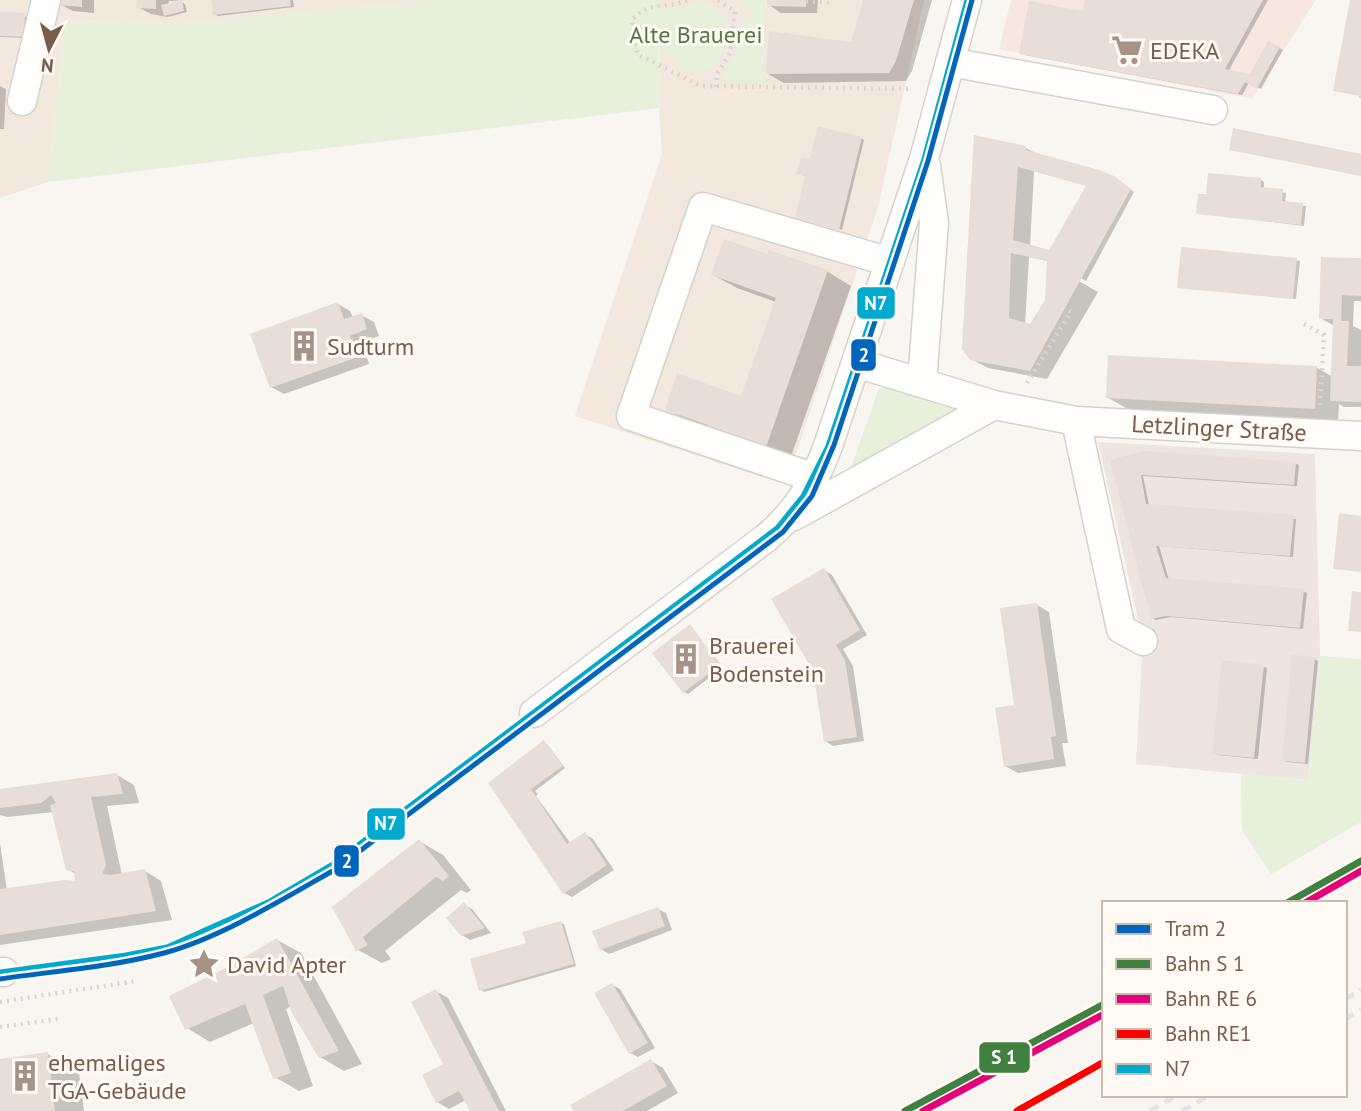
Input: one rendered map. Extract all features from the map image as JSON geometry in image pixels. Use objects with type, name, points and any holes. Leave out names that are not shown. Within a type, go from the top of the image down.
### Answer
[{"type":"street","points":[[22,101],[46,0]]},
{"type":"street","points":[[534,713],[766,538],[787,520],[802,502],[815,478],[856,363],[924,159],[967,0]]},
{"type":"street","points":[[950,62],[1213,110]]},
{"type":"street","points":[[922,383],[934,223],[924,159]]},
{"type":"street","points":[[815,478],[631,416],[703,208],[890,262]]},
{"type":"street","name":"Letzlinger Straße","points":[[856,363],[993,405],[1076,421],[1361,436]]},
{"type":"street","points":[[787,520],[993,405]]},
{"type":"street","points":[[1076,421],[1121,629],[1143,641]]},
{"type":"path","points":[[687,0],[678,4],[652,4],[636,13],[632,20],[637,54],[701,86],[908,89]]},
{"type":"path","points":[[716,86],[717,74],[730,53],[735,11],[717,0]]},
{"type":"path","points":[[806,1],[831,3],[832,0]]},
{"type":"path","points":[[1361,96],[1361,102]]},
{"type":"path","points":[[1027,383],[1071,312],[1066,309]]},
{"type":"path","points":[[1304,324],[1324,335],[1319,433]]},
{"type":"path","points":[[0,1002],[136,981]]},
{"type":"path","points":[[0,1027],[58,1019]]},
{"type":"shaded area","points":[[0,0],[438,0],[184,23],[65,21],[48,182],[0,198]]},
{"type":"shaded area","points":[[660,0],[924,0],[878,207],[793,463],[781,483],[575,416],[662,154],[659,108]]},
{"type":"shaded area","name":"EDEKA","points":[[1011,0],[1316,0],[1252,99],[999,49]]},
{"type":"shaded area","points":[[1098,442],[1315,454],[1320,656],[1308,780],[1136,764],[1143,641]]},
{"type":"green space","name":"Alte Brauerei","points":[[438,0],[660,0],[660,8],[681,8],[699,0],[718,9],[729,21],[724,52],[713,67],[696,72],[689,71],[662,47],[659,48],[659,108],[48,182],[65,21],[184,23]]},
{"type":"green space","points":[[744,0],[766,0],[763,81],[731,81],[723,76],[735,54],[740,26],[750,15],[748,4]]},
{"type":"green space","points":[[901,387],[954,400],[958,412],[849,473],[879,388]]},
{"type":"green space","points":[[1320,656],[1361,659],[1361,822],[1271,874],[1242,830],[1241,774],[1308,780]]},
{"type":"building","points":[[58,0],[82,0],[82,7],[58,5]]},
{"type":"building","points":[[137,0],[156,0],[156,9],[136,8]]},
{"type":"building","points":[[182,0],[184,11],[164,16],[161,5]]},
{"type":"building","points":[[211,0],[290,0],[291,6],[213,15]]},
{"type":"building","points":[[767,0],[806,0],[806,7],[767,6]]},
{"type":"building","points":[[863,0],[914,0],[896,61],[889,73],[766,74],[769,31],[851,42]]},
{"type":"building","name":"EDEKA","points":[[1085,0],[1263,0],[1225,69],[1250,74],[1268,41],[1280,47],[1257,89],[1245,82],[1238,94],[1019,54],[1029,1],[1083,11]]},
{"type":"building","points":[[1350,0],[1361,0],[1361,96],[1333,91]]},
{"type":"building","points":[[0,12],[25,13],[24,37],[0,36]]},
{"type":"building","points":[[818,126],[862,137],[839,230],[795,219],[805,176],[796,174],[801,157],[810,159]]},
{"type":"building","points":[[1233,128],[1361,154],[1361,176],[1229,150]]},
{"type":"building","points":[[974,135],[1026,146],[1026,150],[1099,170],[1114,176],[1131,189],[1030,371],[970,360],[962,349]],"holes":[[[1018,167],[1086,186],[1049,250],[1013,240]],[[1011,253],[1047,261],[1045,300],[1030,324],[1009,318]]]},
{"type":"building","points":[[1208,173],[1261,178],[1261,187],[1283,189],[1282,201],[1303,203],[1301,225],[1196,214],[1198,194],[1206,194]]},
{"type":"building","points":[[724,239],[767,254],[769,250],[828,270],[765,450],[706,430],[708,425],[665,410],[677,373],[741,396],[776,298],[711,275]]},
{"type":"building","points":[[1181,247],[1297,258],[1293,299],[1177,288]]},
{"type":"building","points":[[1321,257],[1361,258],[1361,296],[1342,295],[1341,321],[1349,321],[1347,366],[1361,366],[1361,402],[1330,401],[1333,319],[1319,319]]},
{"type":"building","name":"Sudturm","points":[[338,302],[344,319],[362,313],[367,329],[350,336],[358,357],[270,388],[250,334]]},
{"type":"building","points":[[1108,355],[1317,366],[1315,409],[1106,398]]},
{"type":"building","points":[[1143,451],[1296,462],[1294,485],[1141,475],[1146,504],[1294,515],[1290,556],[1156,546],[1166,578],[1304,589],[1300,628],[1166,616],[1151,619],[1110,460]]},
{"type":"building","points":[[1339,513],[1361,516],[1361,572],[1333,569]]},
{"type":"building","points":[[824,568],[860,630],[836,645],[845,660],[857,737],[824,742],[813,671],[771,599]]},
{"type":"building","points":[[1352,591],[1361,592],[1361,632],[1348,631]]},
{"type":"building","points":[[1037,603],[1056,736],[1051,737],[1054,759],[1004,767],[995,708],[1014,705],[1000,608]]},
{"type":"building","name":"Brauerei Bodenstein","points":[[690,624],[720,665],[683,693],[652,653]]},
{"type":"building","points":[[1292,655],[1315,657],[1305,763],[1282,761]]},
{"type":"building","points":[[1222,660],[1264,665],[1254,758],[1212,754]]},
{"type":"building","points":[[544,740],[563,766],[531,789],[567,844],[585,832],[607,865],[563,894],[488,783]]},
{"type":"building","points":[[117,773],[123,794],[91,797],[106,865],[102,874],[145,869],[156,911],[0,935],[0,889],[75,881],[74,871],[66,870],[50,805],[56,803],[51,795],[41,803],[0,808],[0,789]]},
{"type":"building","points":[[419,839],[449,876],[443,881],[436,877],[363,937],[368,945],[356,951],[332,907]]},
{"type":"building","points":[[464,902],[485,928],[461,936],[446,918]]},
{"type":"building","points":[[658,907],[665,926],[600,950],[592,931]]},
{"type":"building","points":[[561,921],[574,964],[479,991],[470,959],[526,943],[522,932]]},
{"type":"building","points":[[277,938],[339,1051],[319,1058],[291,1011],[283,986],[263,995],[291,1073],[273,1079],[245,1004],[185,1030],[169,996],[228,967]]},
{"type":"building","points":[[612,983],[648,1043],[629,1054],[594,993]]},
{"type":"building","points":[[436,989],[499,1111],[470,1111],[459,1091],[436,1103],[422,1075],[443,1064],[411,1002]]},
{"type":"building","name":"ehemaliges TGA-Gebäude","points":[[48,1052],[55,1111],[0,1111],[0,1059]]},
{"type":"building","points":[[651,1059],[667,1086],[623,1111],[574,1111],[570,1105]]},
{"type":"railway","points":[[1347,998],[1361,990]]},
{"type":"railway","points":[[1347,1018],[1361,1010]]},
{"type":"railway","points":[[1150,1111],[1174,1097]]},
{"type":"railway","points":[[1182,1111],[1206,1097]]},
{"type":"tram line","name":"2","points":[[0,979],[103,965],[164,953],[230,927],[336,869],[783,532],[812,496],[834,445],[928,161],[972,0]]},
{"type":"transit line","name":"N7","points":[[0,972],[167,947],[270,901],[333,864],[777,528],[803,496],[828,446],[924,159],[967,0]]},
{"type":"transit line","points":[[1291,901],[1361,861]]},
{"type":"transit line","points":[[1308,901],[1361,871]]},
{"type":"transit line","points":[[905,1111],[1102,1005]]},
{"type":"transit line","points":[[923,1111],[1102,1015]]},
{"type":"rail line","name":"RE1","points":[[1017,1111],[1102,1063]]},
{"type":"place","name":"EDEKA","points":[[1127,50]]},
{"type":"place","name":"Sudturm","points":[[304,346]]},
{"type":"place","name":"Brauerei Bodenstein","points":[[686,659]]},
{"type":"place","name":"David Apter","points":[[204,964]]},
{"type":"place","name":"ehemaliges TGA-Gebäude","points":[[25,1076]]}]
